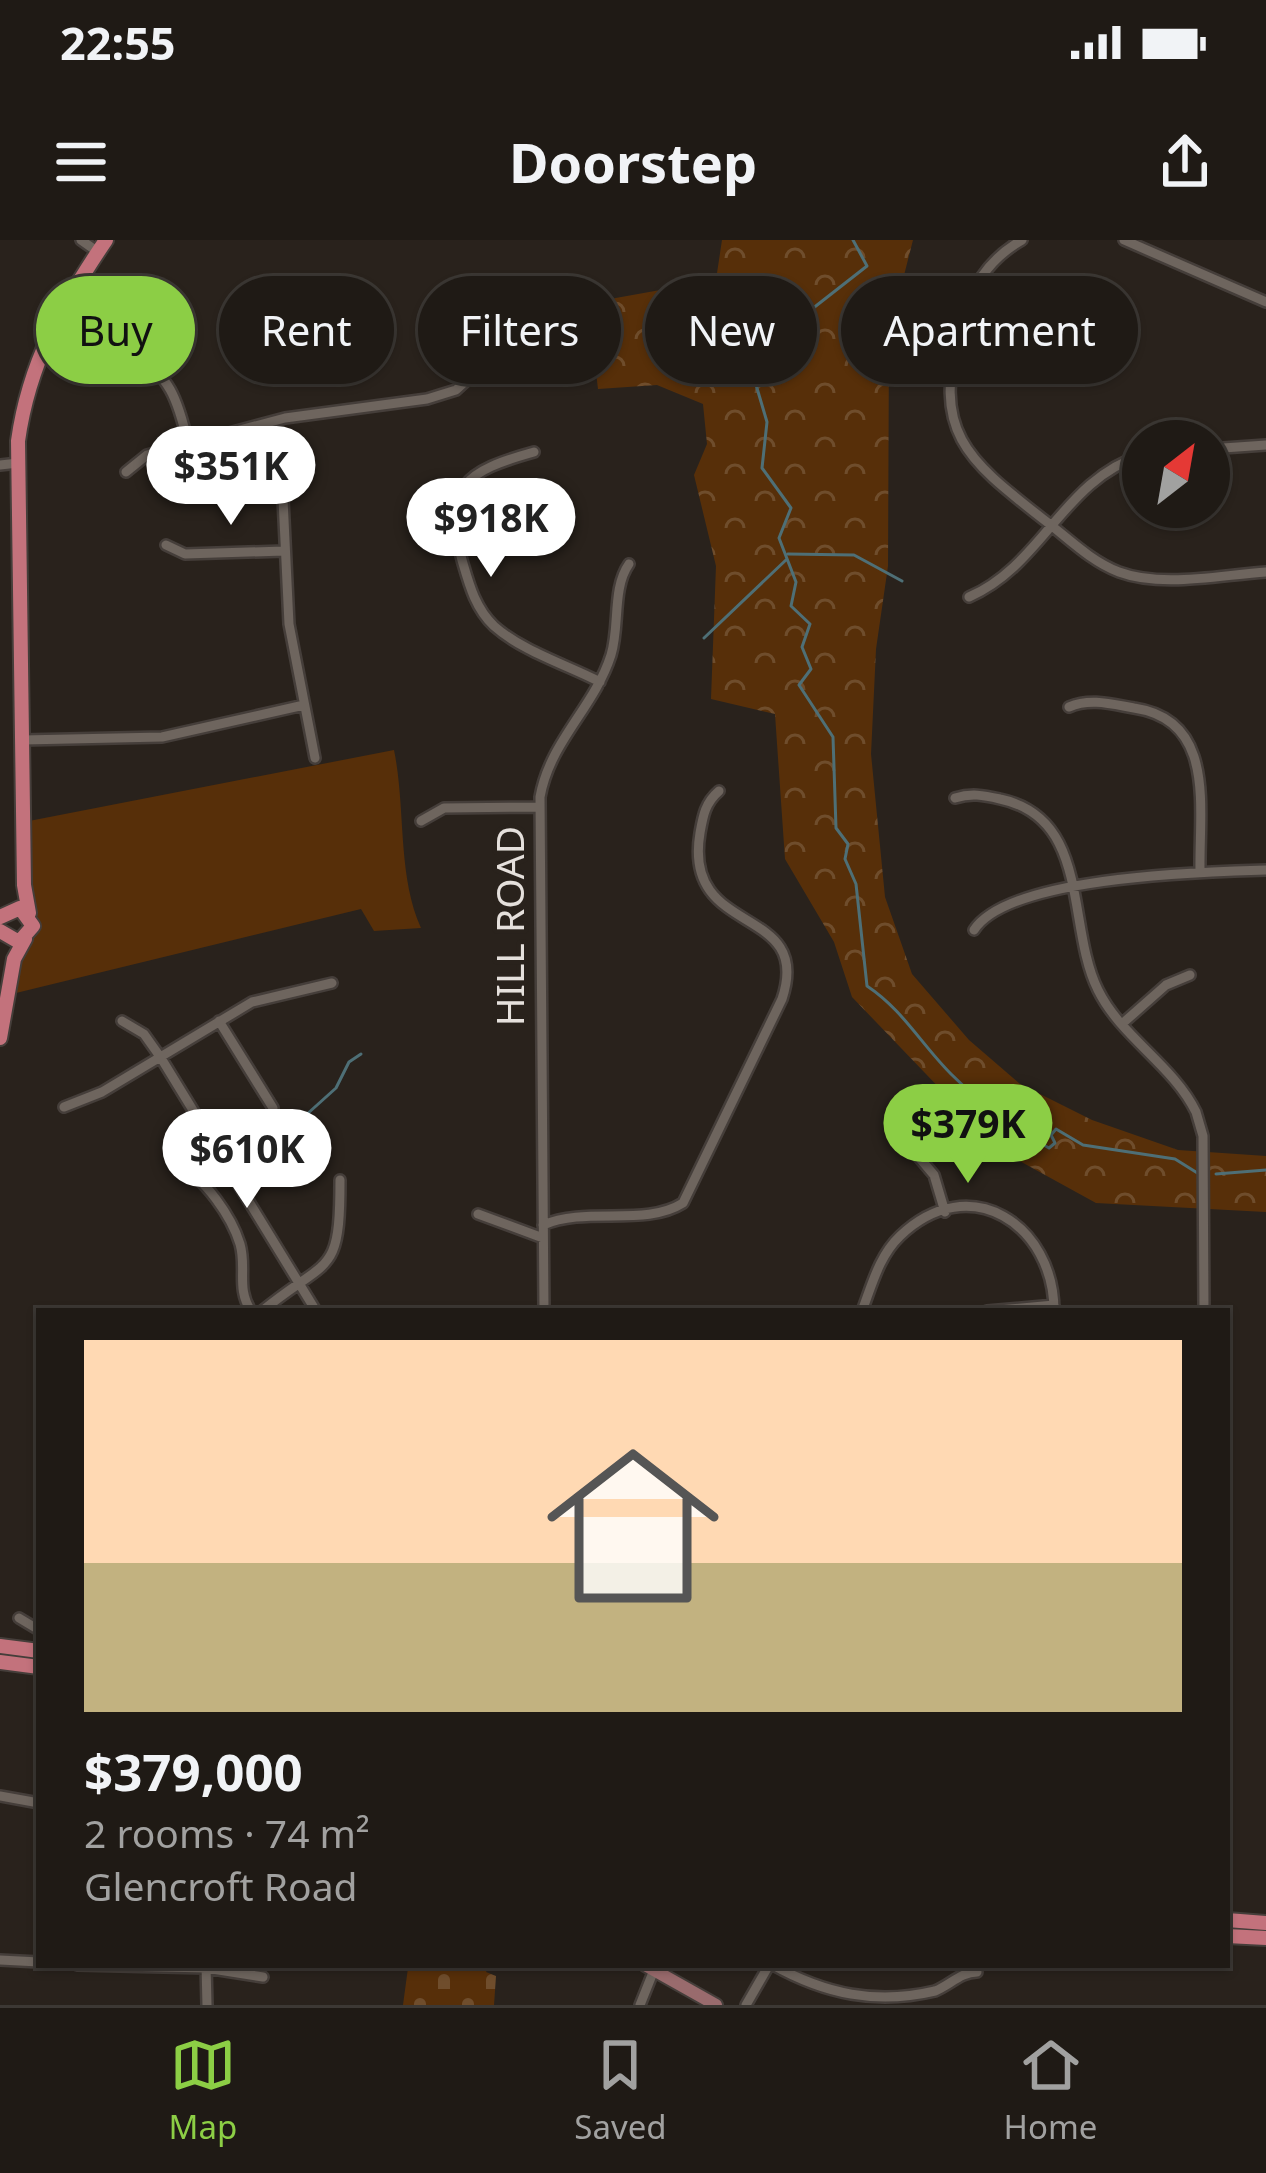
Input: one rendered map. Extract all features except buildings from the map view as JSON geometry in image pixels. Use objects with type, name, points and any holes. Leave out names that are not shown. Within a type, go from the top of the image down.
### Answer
[{"type":"main road","points":[[0,1039],[15,956],[33,926],[23,821],[17,463],[33,365],[53,321],[102,246]]},
{"type":"main road","points":[[2,915],[15,894],[23,821]]},
{"type":"main road","points":[[2,915],[29,914]]},
{"type":"main road","points":[[1,934],[13,942],[26,939]]},
{"type":"main road","points":[[1,934],[6,995]]},
{"type":"main road","points":[[0,1646],[36,1651]]},
{"type":"main road","points":[[0,1662],[36,1667]]},
{"type":"main road","points":[[1230,1920],[1266,1922]]},
{"type":"main road","points":[[1230,1936],[1266,1938]]},
{"type":"street","points":[[81,240],[102,246]]},
{"type":"street","points":[[983,276],[1022,240]]},
{"type":"street","points":[[1124,240],[1266,302]]},
{"type":"street","points":[[169,384],[188,443]]},
{"type":"street","points":[[126,472],[147,455],[188,443],[268,423],[427,399],[463,384]]},
{"type":"street","points":[[947,384],[959,440],[976,465],[1096,560],[1131,576],[1266,572]]},
{"type":"street","points":[[268,423],[283,499],[289,624],[315,758]]},
{"type":"street","points":[[1230,448],[1266,445]]},
{"type":"street","points":[[534,452],[479,470],[459,493],[455,533],[471,590],[483,614],[502,632],[600,682]]},
{"type":"street","points":[[0,465],[17,463]]},
{"type":"street","points":[[970,597],[1013,572],[1098,475],[1122,464]]},
{"type":"street","points":[[166,545],[184,554],[284,550]]},
{"type":"street","name":"HILL ROAD","points":[[544,1308],[539,807],[555,747],[600,682],[617,629],[620,580],[629,563]]},
{"type":"street","points":[[1069,707],[1087,701],[1149,710],[1186,735],[1198,768],[1199,871]]},
{"type":"street","points":[[23,740],[162,737],[304,705]]},
{"type":"street","points":[[543,1225],[576,1214],[659,1212],[683,1203],[787,983],[785,960],[776,941],[715,900],[699,876],[704,812],[718,791]]},
{"type":"street","points":[[955,799],[977,794],[1035,814],[1060,844],[1094,981],[1123,1023],[1188,1096],[1201,1124],[1204,1308]]},
{"type":"street","points":[[421,821],[444,808],[539,807]]},
{"type":"street","points":[[974,930],[992,911],[1157,871],[1266,870]]},
{"type":"street","points":[[1123,1023],[1166,985],[1190,975]]},
{"type":"street","points":[[64,1107],[268,996],[332,982]]},
{"type":"street","points":[[122,1021],[144,1034],[161,1058],[314,1308]]},
{"type":"street","points":[[218,1021],[273,1108]]},
{"type":"street","points":[[917,1155],[934,1175],[945,1212]]},
{"type":"street","points":[[179,1168],[200,1178],[239,1242],[241,1292],[249,1308]]},
{"type":"street","points":[[266,1308],[326,1267],[337,1249],[340,1180]]},
{"type":"street","points":[[863,1308],[889,1249],[913,1226],[945,1212],[985,1210],[1029,1232],[1049,1264],[1054,1308]]},
{"type":"street","points":[[478,1214],[543,1238]]},
{"type":"street","points":[[19,1618],[36,1628]]},
{"type":"street","points":[[0,1796],[36,1802]]},
{"type":"street","points":[[0,1960],[36,1962]]},
{"type":"street","points":[[206,1968],[207,2005]]},
{"type":"street","points":[[212,1968],[263,1977]]},
{"type":"street","points":[[640,2005],[650,1968],[716,2005]]},
{"type":"street","points":[[746,2005],[769,1968]]},
{"type":"street","points":[[776,1968],[811,1987],[853,2000],[895,2002],[940,1990],[969,1971],[977,1972]]},
{"type":"street","points":[[940,1990],[946,2005]]},
{"type":"green space","points":[[722,240],[913,240],[904,276],[841,276],[841,384],[889,384],[888,566],[876,649],[871,754],[885,897],[912,974],[969,1040],[1020,1084],[1092,1120],[1178,1150],[1266,1156],[1266,1212],[1096,1203],[998,1149],[852,997],[834,942],[785,859],[775,714],[711,699],[716,566],[694,475],[707,444],[703,404],[657,385],[598,389],[597,384],[621,384],[621,297],[645,293],[645,384],[817,384],[817,276],[717,276]]},
{"type":"green space","points":[[394,750],[408,886],[421,928],[374,931],[361,909],[16,993],[15,971],[37,925],[31,910],[29,821]]},
{"type":"green space","points":[[408,1968],[488,1968],[486,1972],[496,1976],[494,2005],[403,2005]]},
{"type":"waterway","points":[[853,240],[867,266],[789,327],[790,356],[761,364],[754,378],[767,422],[762,468],[791,508],[779,538],[796,582],[791,606],[810,624],[802,647],[811,669],[799,685],[833,737],[836,828],[848,844],[845,859],[856,884],[867,986],[962,1085],[1036,1141],[1049,1148],[1055,1143],[1051,1135],[1056,1129],[1083,1145],[1175,1159],[1199,1174]]},
{"type":"waterway","points":[[788,554],[854,555],[902,581]]},
{"type":"waterway","points":[[704,638],[787,559]]},
{"type":"waterway","points":[[306,1115],[336,1088],[349,1062],[361,1054]]},
{"type":"waterway","points":[[1216,1174],[1266,1170]]}]
